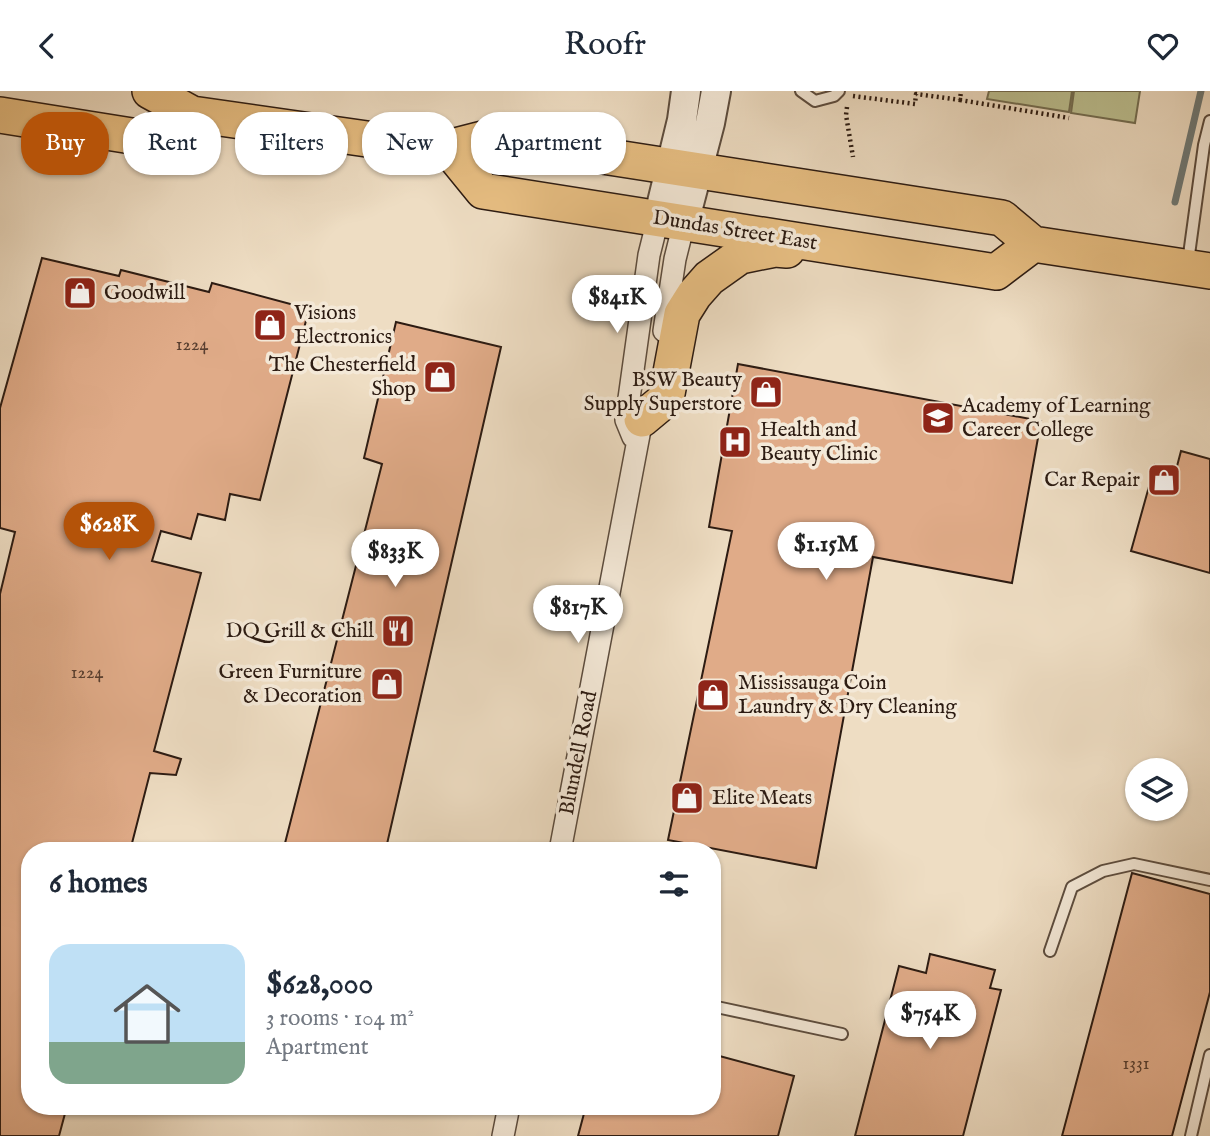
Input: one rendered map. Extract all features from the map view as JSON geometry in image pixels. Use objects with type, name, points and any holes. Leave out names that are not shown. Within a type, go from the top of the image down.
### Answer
[{"type":"main road","points":[[150,91],[188,112]]},
{"type":"main road","points":[[0,115],[123,135]]},
{"type":"main road","points":[[221,118],[362,138]]},
{"type":"main road","points":[[457,146],[487,138],[1002,218],[1033,244],[1198,270]]},
{"type":"main road","name":"Dundas Street East","points":[[457,159],[483,191],[996,272],[1033,244]]},
{"type":"main road","points":[[639,434],[666,399],[682,314],[709,278],[740,256],[758,251],[775,249],[821,252],[842,247]]},
{"type":"street","points":[[684,168],[686,91]]},
{"type":"street","points":[[671,221],[684,168],[716,91]]},
{"type":"street","name":"Blundell Road","points":[[639,434],[626,420],[649,255],[671,221]]},
{"type":"street","name":"Blundell Road","points":[[562,842],[639,434],[655,384],[675,259],[671,221]]},
{"type":"street","points":[[503,1136],[507,1115]]},
{"type":"lane","points":[[801,91],[815,101],[834,96],[839,91]]},
{"type":"lane","points":[[1198,270],[1210,121]]},
{"type":"lane","points":[[1050,951],[1072,887],[1103,871],[1134,864],[1210,880]]},
{"type":"lane","points":[[721,1008],[842,1034]]},
{"type":"lane","points":[[1191,1136],[1210,1055]]},
{"type":"path","points":[[960,100],[961,91]]},
{"type":"path","points":[[853,157],[846,115],[848,95],[915,104],[916,94],[1069,118]]},
{"type":"green space","points":[[989,91],[1072,91],[1069,112],[987,99]]},
{"type":"green space","points":[[1074,91],[1140,91],[1135,123],[1071,113]]},
{"type":"building","points":[[42,258],[119,276],[121,270],[209,292],[212,283],[309,309],[260,500],[230,494],[225,520],[198,514],[191,539],[161,531],[152,561],[201,573],[154,751],[181,759],[176,775],[150,773],[132,842],[21,842],[21,1115],[65,1115],[59,1136],[0,1136],[0,594],[15,532],[0,528],[0,408]]},
{"type":"building","points":[[396,322],[501,347],[387,842],[285,842],[382,464],[364,458]]},
{"type":"building","points":[[738,364],[1041,421],[1012,583],[873,557],[816,868],[721,850],[721,842],[668,840],[732,531],[709,527]]},
{"type":"building","points":[[1181,451],[1210,459],[1210,573],[1131,551],[1155,465],[1176,470]]},
{"type":"building","points":[[1132,873],[1210,894],[1210,992],[1172,1136],[1062,1136]]},
{"type":"building","points":[[930,954],[995,970],[990,988],[1001,990],[963,1136],[855,1136],[899,966],[926,973]]},
{"type":"building","points":[[721,1056],[794,1076],[778,1136],[578,1136],[584,1115],[721,1115]]},
{"type":"waterway","points":[[1175,202],[1201,91]]},
{"type":"place","name":"Goodwill","points":[[80,293]]},
{"type":"place","name":"Visions Electronics","points":[[270,325]]},
{"type":"place","name":"The Chesterfield Shop","points":[[440,377]]},
{"type":"place","name":"BSW Beauty Supply Superstore","points":[[766,392]]},
{"type":"place","name":"Academy of Learning Career College","points":[[938,418]]},
{"type":"place","name":"Health and Beauty Clinic","points":[[735,442]]},
{"type":"place","name":"Car Repair","points":[[1164,480]]},
{"type":"place","name":"DQ Grill & Chill","points":[[398,631]]},
{"type":"place","name":"Green Furniture & Decoration","points":[[387,684]]},
{"type":"place","name":"Mississauga Coin Laundry & Dry Cleaning","points":[[713,695]]},
{"type":"place","name":"Elite Meats","points":[[687,798]]}]
